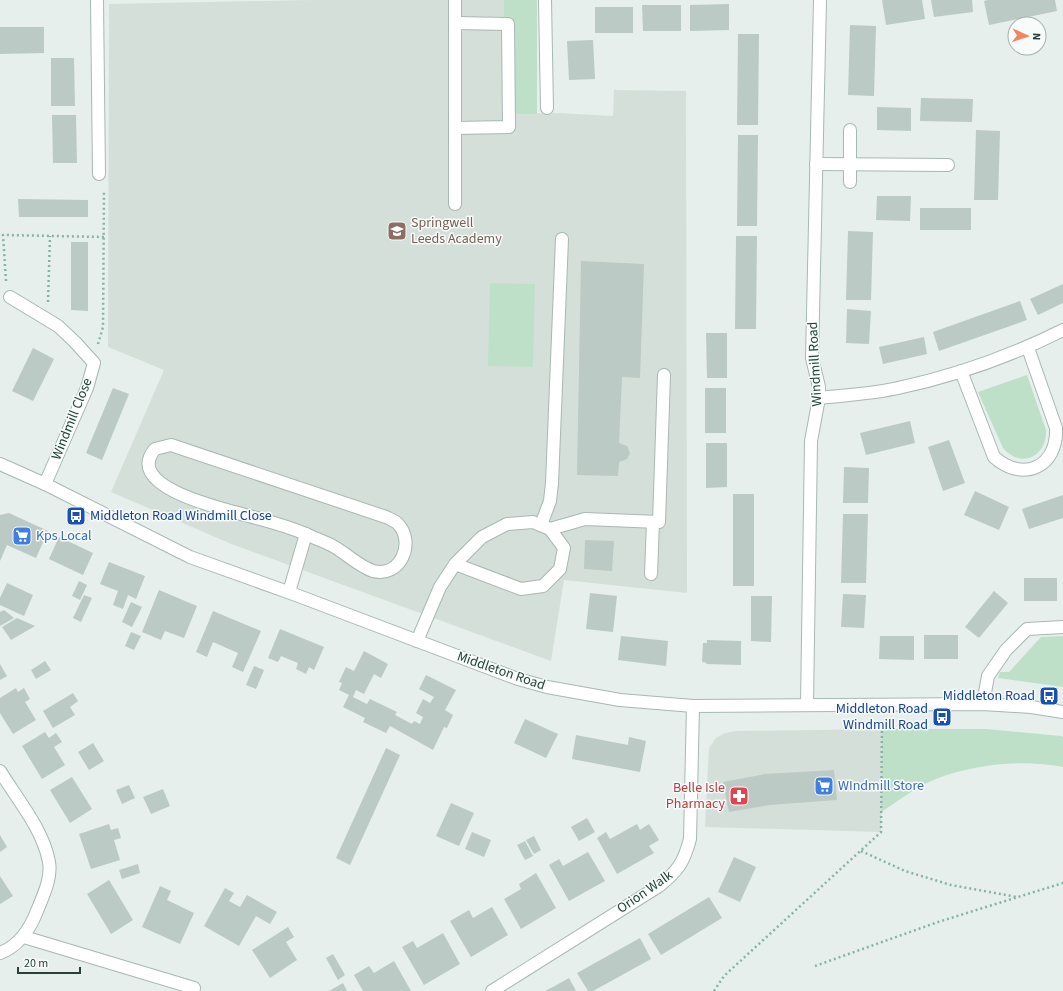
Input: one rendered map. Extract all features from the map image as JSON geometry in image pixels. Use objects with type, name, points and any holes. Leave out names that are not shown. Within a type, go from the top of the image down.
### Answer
[{"type":"street","points":[[97,0],[99,174]]},
{"type":"street","points":[[455,0],[455,204]]},
{"type":"street","points":[[545,0],[547,108]]},
{"type":"street","name":"Windmill Road","points":[[806,704],[811,441],[819,398],[812,358],[820,0]]},
{"type":"street","points":[[455,23],[508,24],[508,127],[455,128]]},
{"type":"street","points":[[850,130],[850,182]]},
{"type":"street","points":[[816,164],[948,165]]},
{"type":"street","points":[[546,527],[552,483],[562,239]]},
{"type":"street","name":"Windmill Close","points":[[10,297],[58,326],[94,363],[87,388],[45,484]]},
{"type":"street","points":[[819,398],[898,388],[961,371],[1028,348],[1063,330]]},
{"type":"street","points":[[961,371],[994,457],[1003,465],[1014,470],[1025,470],[1037,467],[1046,461],[1053,451],[1057,440],[1056,428],[1028,348]]},
{"type":"street","points":[[546,527],[585,519],[659,522],[664,375]]},
{"type":"street","points":[[171,445],[386,517],[398,524],[403,531],[406,546],[401,560],[394,568],[384,571],[373,571],[332,545],[306,534],[286,526],[238,514],[179,495],[153,475],[149,468],[151,453],[155,449],[162,446],[171,445]]},
{"type":"street","name":"Middleton Road","points":[[0,464],[45,484],[190,557],[289,592],[518,679],[546,687],[620,700],[693,706],[806,704],[983,704],[1032,707],[1063,712]]},
{"type":"street","points":[[417,641],[440,587],[455,564],[482,537],[507,524],[533,522],[546,527],[564,548],[560,569],[543,586],[522,589],[455,564]]},
{"type":"street","points":[[651,574],[653,522]]},
{"type":"street","points":[[289,592],[306,534]]},
{"type":"street","points":[[983,704],[988,676],[1006,650],[1027,629],[1063,627]]},
{"type":"street","name":"Orion Walk","points":[[492,991],[659,886],[675,874],[685,857],[690,839],[693,706]]},
{"type":"street","points":[[0,771],[38,831],[49,862],[48,883],[34,918],[24,937],[0,953]]},
{"type":"street","points":[[24,937],[194,988],[193,991]]},
{"type":"path","points":[[94,363],[103,327],[104,190],[99,174]]},
{"type":"path","points":[[10,297],[4,276],[3,235],[104,237]]},
{"type":"path","points":[[48,320],[50,236]]},
{"type":"path","points":[[714,991],[724,976],[881,832],[882,704]]},
{"type":"path","points":[[861,851],[905,871],[951,885],[1018,897]]},
{"type":"path","points":[[815,966],[938,922],[1063,883]]},
{"type":"shaded area","name":"Springwell Leeds Academy","points":[[312,0],[504,0],[504,114],[558,113],[613,116],[614,90],[686,91],[687,593],[564,580],[551,661],[229,543],[111,492],[164,370],[108,347],[109,4]]},
{"type":"shaded area","points":[[882,729],[881,832],[705,827],[709,748],[716,738],[725,733],[736,731]]},
{"type":"green space","points":[[504,0],[537,0],[537,114],[504,114]]},
{"type":"green space","points":[[490,283],[535,284],[533,367],[488,366]]},
{"type":"green space","points":[[1027,375],[1046,430],[1045,439],[1038,453],[1025,459],[1017,458],[1003,448],[978,392]]},
{"type":"green space","points":[[1063,636],[1063,687],[998,678],[1000,672],[1009,672],[1041,637]]},
{"type":"green space","points":[[882,729],[986,729],[1061,736],[1063,737],[1063,767],[1032,763],[1015,763],[999,764],[966,770],[929,782],[915,789],[881,812]]},
{"type":"building","points":[[882,0],[922,0],[925,19],[886,25]]},
{"type":"building","points":[[931,0],[972,0],[973,12],[934,17]]},
{"type":"building","points":[[1055,0],[1057,11],[1033,16],[1007,16],[1007,21],[989,25],[984,1]]},
{"type":"building","points":[[729,4],[729,30],[690,31],[690,5]]},
{"type":"building","points":[[642,5],[681,5],[681,31],[643,31]]},
{"type":"building","points":[[595,7],[633,7],[633,33],[595,33]]},
{"type":"building","points":[[850,25],[876,26],[874,96],[848,95]]},
{"type":"building","points":[[0,27],[44,27],[44,53],[0,54]]},
{"type":"building","points":[[738,34],[759,34],[758,125],[737,125]]},
{"type":"building","points":[[593,40],[595,79],[569,80],[567,41]]},
{"type":"building","points":[[51,58],[74,58],[75,106],[51,106]]},
{"type":"building","points":[[921,98],[973,99],[972,122],[920,121]]},
{"type":"building","points":[[877,107],[911,108],[911,131],[877,130]]},
{"type":"building","points":[[52,115],[76,115],[77,163],[53,163]]},
{"type":"building","points":[[976,130],[1000,131],[998,200],[974,200]]},
{"type":"building","points":[[738,135],[758,135],[757,226],[737,226]]},
{"type":"building","points":[[877,196],[911,196],[910,221],[876,220]]},
{"type":"building","points":[[18,199],[88,200],[88,217],[19,217]]},
{"type":"building","points":[[920,208],[971,208],[971,230],[920,230]]},
{"type":"building","points":[[848,231],[873,232],[871,300],[846,300]]},
{"type":"building","points":[[736,236],[757,236],[756,329],[735,329]]},
{"type":"building","points":[[71,242],[88,242],[88,311],[71,310]]},
{"type":"building","points":[[581,261],[644,264],[640,378],[622,377],[619,443],[627,446],[630,453],[627,459],[619,462],[618,476],[577,475]]},
{"type":"building","points":[[1063,284],[1063,303],[1038,315],[1030,299]]},
{"type":"building","points":[[1020,301],[1027,320],[939,351],[933,332]]},
{"type":"building","points":[[847,309],[871,311],[869,344],[846,343]]},
{"type":"building","points":[[706,333],[727,333],[727,378],[707,378]]},
{"type":"building","points":[[924,337],[927,354],[883,364],[879,347]]},
{"type":"building","points":[[33,348],[54,359],[33,401],[12,391]]},
{"type":"building","points":[[113,388],[129,394],[102,460],[86,453]]},
{"type":"building","points":[[705,388],[726,388],[726,433],[705,433]]},
{"type":"building","points":[[910,421],[915,443],[866,455],[860,433]]},
{"type":"building","points":[[949,440],[965,483],[943,491],[928,447]]},
{"type":"building","points":[[706,443],[727,443],[727,487],[706,488]]},
{"type":"building","points":[[844,467],[869,468],[868,503],[843,503]]},
{"type":"building","points":[[975,491],[1009,507],[999,530],[964,515]]},
{"type":"building","points":[[733,494],[754,494],[754,586],[733,586]]},
{"type":"building","points":[[1063,495],[1063,518],[1029,529],[1022,509]]},
{"type":"building","points":[[9,513],[48,531],[36,558],[7,545],[0,561],[0,515]]},
{"type":"building","points":[[843,514],[868,514],[866,583],[841,583]]},
{"type":"building","points":[[59,537],[93,553],[83,575],[49,559]]},
{"type":"building","points":[[585,540],[614,541],[612,571],[584,569]]},
{"type":"building","points":[[109,562],[145,576],[136,599],[128,595],[123,609],[113,605],[118,591],[100,584]]},
{"type":"building","points":[[1024,578],[1057,578],[1057,601],[1024,601]]},
{"type":"building","points":[[79,581],[87,585],[80,600],[72,596]]},
{"type":"building","points":[[7,583],[33,595],[24,616],[0,605],[0,598]]},
{"type":"building","points":[[159,590],[197,606],[184,638],[165,631],[161,640],[142,632]]},
{"type":"building","points":[[994,591],[1008,603],[979,638],[965,627]]},
{"type":"building","points":[[590,593],[617,596],[613,632],[586,629]]},
{"type":"building","points":[[843,594],[866,595],[864,628],[841,627]]},
{"type":"building","points":[[84,595],[92,598],[81,622],[73,618]]},
{"type":"building","points":[[751,596],[772,596],[771,642],[751,641]]},
{"type":"building","points":[[131,602],[142,607],[132,627],[122,622]]},
{"type":"building","points":[[4,610],[14,618],[0,626],[0,612]]},
{"type":"building","points":[[213,611],[261,631],[243,672],[232,667],[238,653],[213,642],[207,657],[196,652]]},
{"type":"building","points":[[17,618],[35,626],[11,640],[2,627]]},
{"type":"building","points":[[280,629],[324,647],[314,670],[309,667],[306,674],[296,669],[298,663],[281,656],[278,662],[268,658]]},
{"type":"building","points":[[131,632],[141,636],[134,650],[125,646]]},
{"type":"building","points":[[924,635],[958,635],[958,659],[924,659]]},
{"type":"building","points":[[621,636],[668,641],[666,666],[618,660]]},
{"type":"building","points":[[880,636],[914,636],[914,660],[879,659]]},
{"type":"building","points":[[707,640],[741,641],[741,665],[706,664],[707,663],[702,662],[703,643],[707,643]]},
{"type":"building","points":[[364,651],[388,664],[381,678],[374,674],[364,694],[356,690],[353,697],[367,704],[370,699],[397,712],[395,715],[412,724],[414,721],[420,724],[423,717],[416,713],[423,699],[430,703],[434,697],[419,689],[426,675],[456,690],[445,710],[453,715],[447,728],[444,727],[433,750],[390,726],[386,733],[363,722],[365,718],[343,707],[349,695],[339,690],[342,683],[339,682],[346,667],[354,671]]},
{"type":"building","points":[[45,661],[51,670],[36,679],[31,670]]},
{"type":"building","points":[[0,664],[7,676],[0,680]]},
{"type":"building","points":[[254,666],[264,670],[256,689],[246,685]]},
{"type":"building","points":[[16,688],[18,692],[24,688],[30,699],[25,702],[36,720],[13,734],[0,713],[0,698]]},
{"type":"building","points":[[73,693],[78,701],[70,707],[75,715],[53,728],[43,711]]},
{"type":"building","points":[[525,719],[558,734],[546,758],[514,743]]},
{"type":"building","points":[[45,732],[49,738],[56,733],[62,742],[54,747],[65,765],[42,779],[22,746]]},
{"type":"building","points":[[576,735],[628,745],[629,737],[646,741],[640,772],[572,759]]},
{"type":"building","points":[[93,743],[104,761],[89,770],[78,752]]},
{"type":"building","points":[[386,748],[400,755],[350,865],[336,858]]},
{"type":"building","points":[[834,770],[837,800],[769,805],[729,812],[723,782],[765,774]]},
{"type":"building","points":[[72,777],[92,809],[70,823],[50,790]]},
{"type":"building","points":[[129,785],[135,798],[122,804],[116,790]]},
{"type":"building","points":[[163,789],[170,806],[151,814],[143,797]]},
{"type":"building","points":[[451,803],[474,813],[459,846],[436,836]]},
{"type":"building","points":[[587,818],[595,832],[579,841],[571,827]]},
{"type":"building","points":[[109,824],[111,830],[118,828],[121,838],[114,840],[120,860],[91,869],[79,834]]},
{"type":"building","points":[[637,824],[640,830],[649,824],[659,840],[649,846],[654,853],[617,874],[597,838],[606,832],[610,839]]},
{"type":"building","points":[[472,832],[491,840],[484,857],[465,849]]},
{"type":"building","points":[[0,835],[7,847],[0,852]]},
{"type":"building","points":[[534,836],[541,850],[534,854],[526,840]]},
{"type":"building","points":[[525,841],[533,856],[525,860],[517,845]]},
{"type":"building","points":[[588,852],[605,881],[569,901],[549,865],[559,859],[563,866]]},
{"type":"building","points":[[734,857],[756,867],[740,902],[718,892]]},
{"type":"building","points":[[138,864],[140,873],[122,879],[119,870]]},
{"type":"building","points":[[536,873],[556,908],[521,929],[504,899],[521,889],[519,884]]},
{"type":"building","points":[[0,876],[13,896],[0,904]]},
{"type":"building","points":[[109,880],[133,920],[111,934],[87,894]]},
{"type":"building","points":[[160,886],[171,891],[167,900],[194,913],[180,944],[142,927]]},
{"type":"building","points":[[225,888],[234,893],[229,901],[240,907],[247,895],[277,912],[270,924],[256,916],[239,946],[204,926]]},
{"type":"building","points":[[709,897],[722,918],[661,955],[648,934]]},
{"type":"building","points":[[492,907],[508,935],[471,957],[450,921],[469,910],[473,918]]},
{"type":"building","points":[[288,927],[294,937],[286,942],[297,960],[270,978],[252,950]]},
{"type":"building","points":[[443,933],[460,964],[424,985],[402,947],[413,941],[417,948]]},
{"type":"building","points":[[640,938],[651,959],[593,991],[588,991],[577,973]]},
{"type":"building","points":[[333,954],[345,975],[338,980],[326,958]]},
{"type":"building","points":[[394,961],[411,991],[363,991],[354,975],[369,966],[374,973]]},
{"type":"building","points":[[569,978],[576,991],[545,991],[553,987]]},
{"type":"building","points":[[343,983],[347,991],[329,991]]},
{"type":"place","name":"Springwell Leeds Academy","points":[[397,231]]},
{"type":"place","name":"Middleton Road Windmill Close","points":[[76,516]]},
{"type":"place","name":"Kps Local","points":[[22,536]]},
{"type":"place","name":"Middleton Road","points":[[1049,696]]},
{"type":"place","name":"Middleton Road Windmill Road","points":[[942,717]]},
{"type":"place","name":"WIndmill Store","points":[[824,786]]},
{"type":"place","name":"Belle Isle Pharmacy","points":[[739,796]]}]
